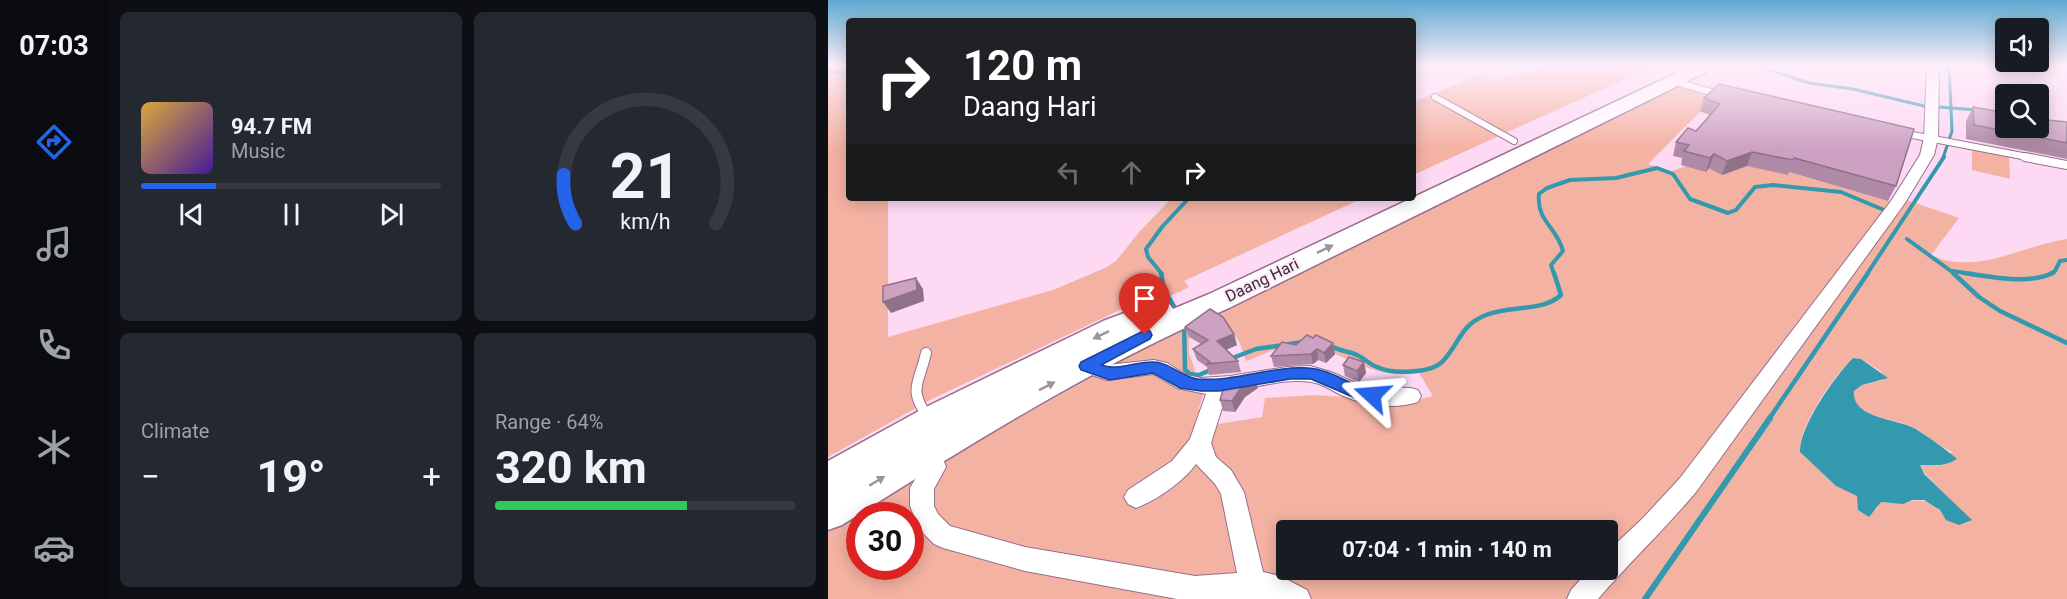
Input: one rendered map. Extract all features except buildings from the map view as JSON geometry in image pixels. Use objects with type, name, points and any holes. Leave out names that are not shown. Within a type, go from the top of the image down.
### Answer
[{"type":"main road","name":"Daang Hari","points":[[1416,187],[1528,140],[1631,93]]},
{"type":"main road","name":"Daang Hari","points":[[1416,198],[1528,140]]},
{"type":"main road","name":"Daang Hari","points":[[1190,303],[1204,286],[1386,201]]},
{"type":"main road","name":"Daang Hari","points":[[828,513],[928,436],[964,430],[1087,366],[1160,318],[1190,303],[1219,301],[1411,201]]},
{"type":"main road","name":"Daang Hari","points":[[828,480],[928,436],[1114,328],[1160,318]]},
{"type":"street","points":[[1618,558],[1652,526],[1688,485],[1897,202],[1937,139],[1935,93]]},
{"type":"street","points":[[1087,366],[1110,374],[1153,367],[1186,383],[1219,385],[1290,374],[1311,374],[1329,379],[1360,393],[1385,397],[1411,396]]},
{"type":"street","points":[[1136,497],[1180,468],[1200,443],[1219,385]]},
{"type":"street","points":[[928,436],[934,467],[922,488],[922,506],[929,522],[943,536],[1025,559],[1196,589],[1253,585],[1280,589],[1298,599]]},
{"type":"street","points":[[1200,443],[1207,463],[1222,477],[1232,492],[1253,585]]},
{"type":"street","points":[[1580,599],[1597,580]]},
{"type":"lane","points":[[1720,93],[1729,97]]},
{"type":"lane","points":[[1435,97],[1528,140]]},
{"type":"lane","points":[[1897,132],[2067,165]]},
{"type":"lane","points":[[926,353],[913,390],[928,436]]},
{"type":"shaded area","points":[[828,93],[846,93],[846,201],[888,201],[888,337],[1053,290],[1105,268],[1116,261],[1140,231],[1169,201],[1357,201],[1184,281],[1189,287],[1149,306],[1143,299],[932,399],[828,457]]},
{"type":"shaded area","points":[[1435,93],[1594,93],[1416,174],[1416,101]]},
{"type":"shaded area","points":[[1664,93],[1699,93],[1714,98],[1648,164],[1672,171],[1723,153],[1892,202],[1698,460],[1618,545],[1618,520],[1276,520],[1276,580],[1584,580],[1567,599],[828,599],[828,532],[846,520],[846,580],[924,580],[924,502],[875,502],[928,468],[1112,366],[1149,339],[1221,303],[1267,290]],"holes":[[[1231,331],[1239,341],[1246,361],[1291,345],[1318,343],[1335,354],[1377,371],[1397,374],[1419,373],[1433,396],[1413,401],[1313,395],[1265,398],[1262,417],[1199,427],[1199,408],[1204,392],[1186,389],[1195,370],[1189,353],[1189,332]]]},
{"type":"shaded area","points":[[1972,149],[2009,157],[2010,179],[1972,170]]},
{"type":"shaded area","points":[[1904,199],[1959,218],[1931,255],[1948,261],[1982,261],[1999,258],[2067,239],[2067,599],[1598,599],[1613,580],[1618,580],[1618,573]],"holes":[[[1853,358],[1861,359],[1882,372],[1883,380],[1862,385],[1854,391],[1855,400],[1868,412],[1909,425],[1952,452],[1937,466],[1919,464],[1924,473],[1971,520],[1947,520],[1932,504],[1917,500],[1880,502],[1876,510],[1858,496],[1836,486],[1800,452],[1801,441],[1811,416],[1836,376]]]},
{"type":"water","points":[[1853,358],[1861,359],[1888,378],[1862,385],[1854,391],[1855,400],[1860,407],[1876,416],[1914,428],[1957,459],[1943,464],[1920,465],[1924,474],[1972,520],[1959,525],[1946,520],[1940,510],[1924,500],[1912,500],[1903,504],[1881,502],[1869,517],[1858,510],[1857,496],[1836,486],[1800,452],[1805,429],[1819,402]]},
{"type":"waterway","points":[[1870,93],[1924,106]]},
{"type":"waterway","points":[[1950,93],[1951,108]]},
{"type":"waterway","points":[[1940,107],[1951,108]]},
{"type":"waterway","points":[[1943,158],[1952,131],[1951,108]]},
{"type":"waterway","points":[[1951,108],[1976,110]]},
{"type":"waterway","points":[[1867,274],[1944,157]]},
{"type":"waterway","points":[[1554,274],[1551,265],[1563,251],[1541,211],[1539,194],[1547,188],[1570,180],[1616,178],[1657,168],[1673,174],[1690,199],[1728,213],[1736,210],[1755,187],[1773,185],[1841,192],[1884,210]]},
{"type":"waterway","points":[[1162,274],[1148,257],[1146,249],[1162,227],[1186,201]]},
{"type":"waterway","points":[[1907,239],[1955,274]]},
{"type":"waterway","points":[[2050,274],[2055,271],[2060,261],[2067,260]]},
{"type":"waterway","points":[[1952,271],[1973,274]]},
{"type":"waterway","points":[[1161,273],[1164,290],[1178,313]]},
{"type":"waterway","points":[[1331,346],[1357,355],[1374,366],[1392,371],[1411,372],[1430,368],[1443,361],[1465,329],[1477,319],[1495,312],[1545,304],[1561,295],[1554,273]]},
{"type":"waterway","points":[[1769,419],[1868,273]]},
{"type":"waterway","points":[[1953,273],[1979,297],[2000,311],[2067,343]]},
{"type":"waterway","points":[[1964,273],[2021,279],[2043,277],[2053,273]]},
{"type":"waterway","points":[[1184,323],[1185,370],[1190,374],[1199,375],[1213,369]]},
{"type":"waterway","points":[[1230,359],[1256,349],[1303,342]]},
{"type":"waterway","points":[[1645,599],[1770,418]]},
{"type":"route","points":[[1145,335],[1087,366],[1110,374],[1153,367],[1163,370],[1174,379],[1201,385],[1219,385],[1290,374],[1311,374],[1329,379],[1360,393],[1372,395]]}]
